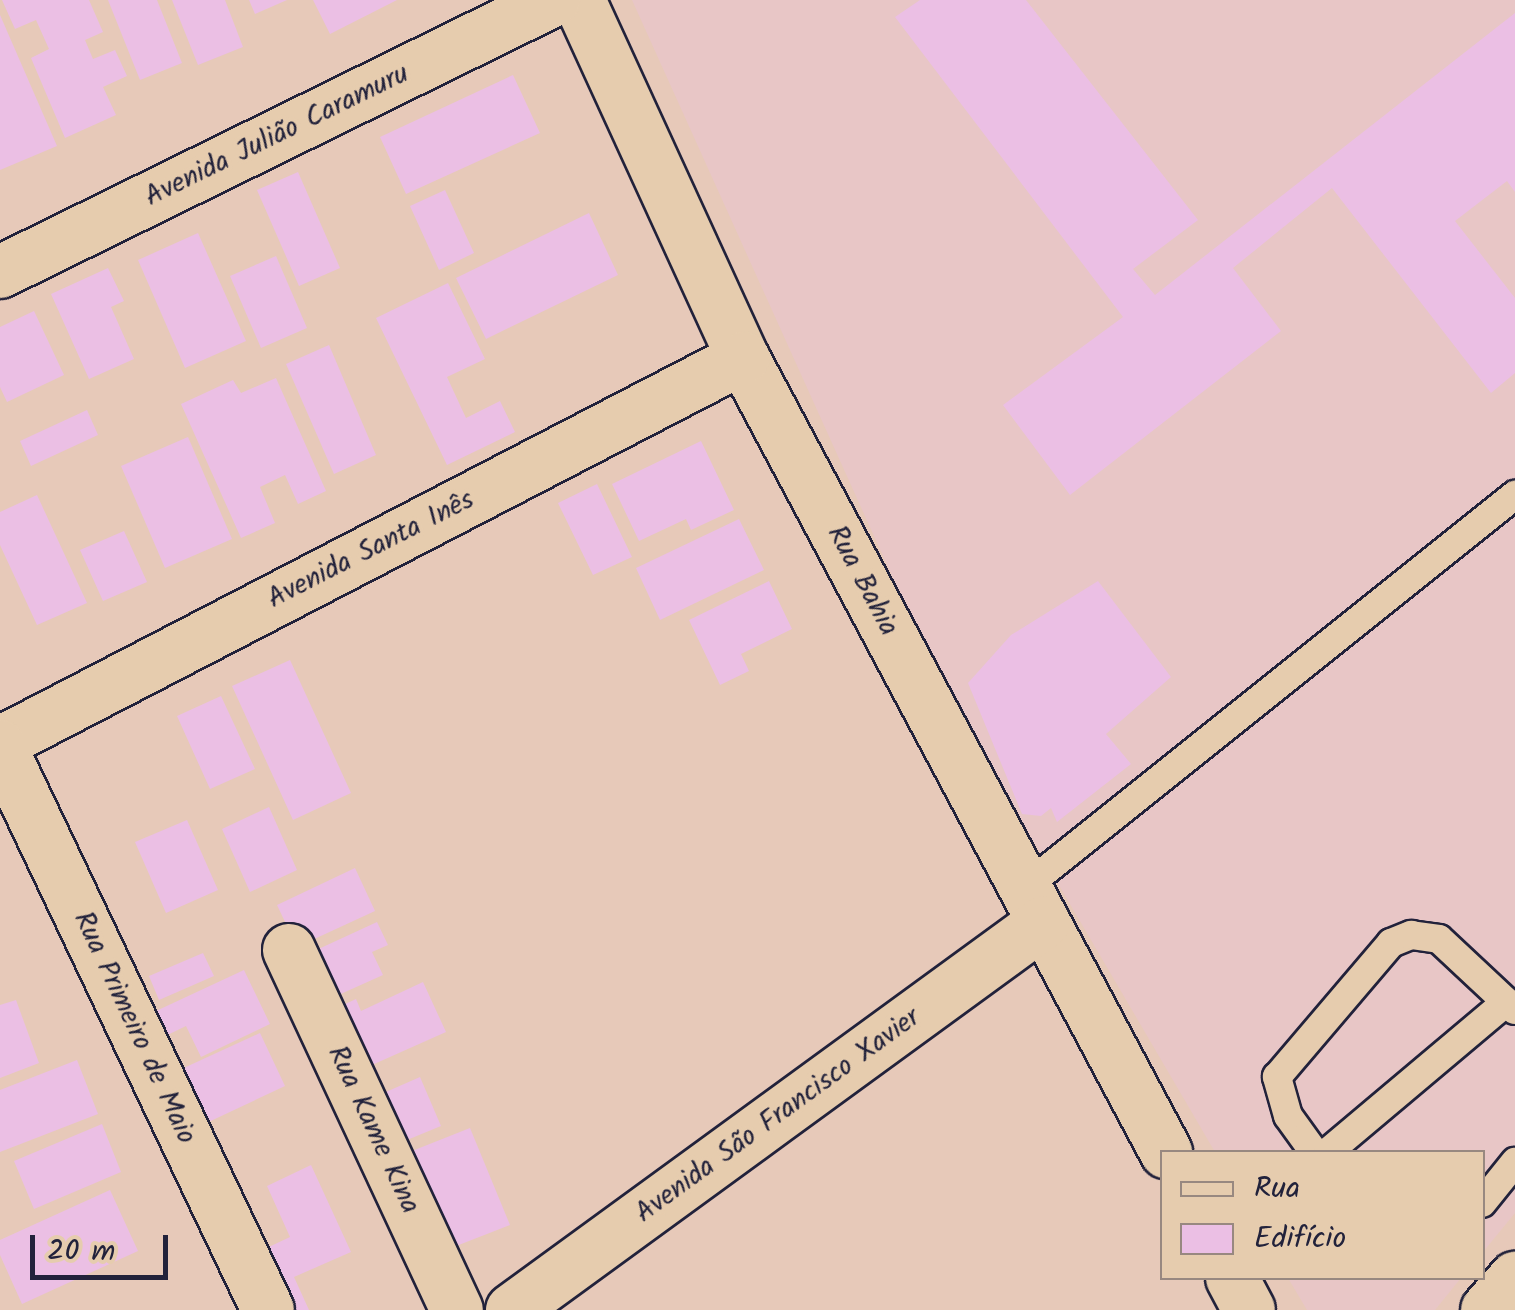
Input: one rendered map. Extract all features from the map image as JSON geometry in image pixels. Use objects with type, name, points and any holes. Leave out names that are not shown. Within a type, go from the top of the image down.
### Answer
[{"type":"street","name":"Avenida Julião Caramuru","points":[[0,272],[554,0]]},
{"type":"street","name":"Rua Bahia","points":[[580,0],[742,358],[1165,1150]]},
{"type":"street","name":"Avenida Santa Inês","points":[[0,745],[742,358]]},
{"type":"street","name":"Rua Primeiro de Maio","points":[[0,745],[268,1310]]},
{"type":"street","name":"Avenida São Francisco Xavier","points":[[512,1310],[1034,904]]},
{"type":"street","name":"Rua Kame Kina","points":[[288,950],[457,1310]]},
{"type":"street","points":[[1487,1310],[1515,1278]]},
{"type":"street","points":[[1233,1280],[1249,1310]]},
{"type":"lane","points":[[1034,904],[1515,494]]},
{"type":"lane","points":[[1313,1150],[1288,1116],[1277,1077],[1391,943],[1410,935],[1439,939],[1510,1006],[1330,1150]]},
{"type":"lane","points":[[1485,1199],[1515,1162]]},
{"type":"shaded area","points":[[632,0],[1515,0],[1515,1213],[1485,1250],[1485,1150],[1214,1150],[939,680]]},
{"type":"shaded area","points":[[1289,1280],[1459,1280],[1435,1310],[1307,1310]]},
{"type":"building","points":[[2,0],[89,0],[103,32],[85,40],[93,59],[115,50],[127,76],[103,87],[116,115],[65,138],[31,58],[49,49],[36,20],[15,29]]},
{"type":"building","points":[[108,0],[157,0],[182,63],[140,80]]},
{"type":"building","points":[[172,0],[225,0],[243,47],[198,65]]},
{"type":"building","points":[[249,0],[287,0],[255,14]]},
{"type":"building","points":[[313,0],[397,0],[330,34]]},
{"type":"building","points":[[920,0],[1026,0],[1198,220],[1133,269],[1155,295],[1515,13],[1515,192],[1507,181],[1455,221],[1515,298],[1515,373],[1491,393],[1332,188],[1233,268],[1281,331],[1070,495],[1003,405],[1123,317],[895,17]]},
{"type":"building","points":[[0,15],[57,146],[0,170]]},
{"type":"building","points":[[513,75],[540,133],[406,194],[380,137]]},
{"type":"building","points":[[298,172],[340,268],[299,286],[257,190]]},
{"type":"building","points":[[445,190],[474,253],[439,270],[410,206]]},
{"type":"building","points":[[589,213],[618,275],[486,339],[456,278]]},
{"type":"building","points":[[198,233],[246,341],[185,368],[138,260]]},
{"type":"building","points":[[276,256],[307,328],[261,348],[230,276]]},
{"type":"building","points":[[108,268],[124,301],[111,307],[134,359],[89,379],[51,294]]},
{"type":"building","points":[[448,283],[485,359],[447,377],[466,418],[500,401],[515,432],[447,465],[376,318]]},
{"type":"building","points":[[34,311],[64,375],[7,402],[0,387],[0,327]]},
{"type":"building","points":[[329,345],[376,455],[334,474],[286,364]]},
{"type":"building","points":[[276,378],[326,491],[298,504],[285,475],[260,487],[275,523],[241,538],[181,404],[233,380],[241,393]]},
{"type":"building","points":[[87,410],[98,435],[31,466],[20,441]]},
{"type":"building","points":[[188,437],[232,539],[165,568],[121,466]]},
{"type":"building","points":[[701,441],[734,510],[691,530],[686,519],[639,541],[612,484]]},
{"type":"building","points":[[597,484],[632,557],[593,575],[558,503]]},
{"type":"building","points":[[37,495],[87,603],[37,625],[0,545],[0,512]]},
{"type":"building","points":[[739,519],[764,570],[660,620],[636,568]]},
{"type":"building","points":[[124,531],[147,582],[103,601],[80,550]]},
{"type":"building","points":[[769,581],[792,629],[741,654],[749,671],[720,685],[689,620]]},
{"type":"building","points":[[1098,581],[1171,677],[1106,734],[1131,764],[1057,822],[1051,808],[1041,816],[1022,814],[968,683],[1011,635]]},
{"type":"building","points":[[290,660],[351,793],[293,820],[232,686]]},
{"type":"building","points":[[221,696],[255,769],[210,789],[177,716]]},
{"type":"building","points":[[269,807],[297,870],[250,892],[222,829]]},
{"type":"building","points":[[187,820],[218,890],[166,913],[135,842]]},
{"type":"building","points":[[355,868],[375,911],[297,947],[277,905]]},
{"type":"building","points":[[377,922],[388,945],[372,952],[383,975],[334,997],[312,952]]},
{"type":"building","points":[[203,953],[214,976],[159,1000],[149,976]]},
{"type":"building","points":[[244,970],[270,1024],[201,1057],[186,1026],[153,1042],[141,1018]]},
{"type":"building","points":[[423,982],[446,1032],[354,1073],[326,1013],[356,999],[361,1011]]},
{"type":"building","points":[[16,1000],[39,1063],[0,1078],[0,1005]]},
{"type":"building","points":[[260,1033],[285,1086],[200,1126],[175,1072]]},
{"type":"building","points":[[77,1060],[98,1114],[0,1152],[0,1090]]},
{"type":"building","points":[[420,1077],[441,1126],[390,1147],[370,1099]]},
{"type":"building","points":[[102,1124],[121,1172],[34,1209],[14,1161]]},
{"type":"building","points":[[470,1128],[510,1225],[451,1248],[412,1151]]},
{"type":"building","points":[[311,1165],[351,1252],[294,1277],[309,1310],[280,1310],[254,1254],[290,1237],[267,1186]]},
{"type":"building","points":[[110,1190],[138,1251],[22,1304],[0,1255],[0,1240]]}]
